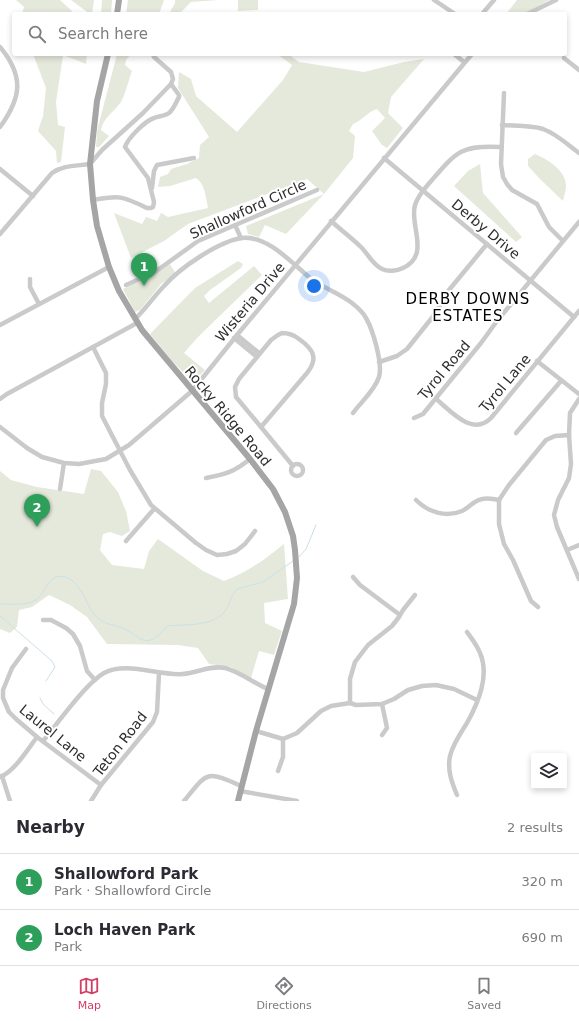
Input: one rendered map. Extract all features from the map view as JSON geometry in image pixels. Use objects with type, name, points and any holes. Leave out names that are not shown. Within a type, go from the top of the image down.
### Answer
[{"type":"main road","points":[[117,12],[119,0]]},
{"type":"main road","name":"Rocky Ridge Road","points":[[108,56],[97,101],[90,164],[97,226],[109,266],[119,291],[136,321],[153,345],[267,481],[285,512],[294,540],[297,573],[294,604],[256,731],[238,801]]},
{"type":"street","points":[[484,12],[494,0]]},
{"type":"street","points":[[532,12],[556,0]]},
{"type":"street","points":[[437,1],[452,12]]},
{"type":"street","points":[[0,47],[11,60],[17,77],[17,94],[13,108],[0,127]]},
{"type":"street","points":[[0,234],[52,174],[57,170],[69,166],[90,164],[102,150],[143,113],[171,84],[173,79],[171,72],[154,56]]},
{"type":"street","points":[[456,56],[464,62]]},
{"type":"street","name":"Wisteria Drive","points":[[0,427],[26,448],[42,457],[64,463],[79,464],[106,459],[120,452],[138,438],[192,391],[235,337],[470,56]]},
{"type":"street","points":[[564,58],[579,70]]},
{"type":"street","points":[[93,200],[121,197],[151,208],[154,207],[148,178],[125,147],[127,142],[152,118],[171,112],[179,97],[171,84]]},
{"type":"street","points":[[504,93],[501,170],[507,184],[515,192],[537,204],[549,227],[563,241]]},
{"type":"street","points":[[502,125],[544,129],[556,135],[579,153]]},
{"type":"street","points":[[331,222],[360,246],[380,268],[398,270],[405,267],[412,261],[417,250],[418,241],[414,210],[416,202],[423,191],[449,160],[459,152],[475,147],[501,147]]},
{"type":"street","points":[[151,192],[156,165],[194,158]]},
{"type":"street","name":"Derby Drive","points":[[384,158],[574,317]]},
{"type":"street","points":[[0,169],[33,196]]},
{"type":"street","name":"Shallowford Circle","points":[[126,285],[155,272],[198,241],[317,190]]},
{"type":"street","name":"Tyrol Road","points":[[414,418],[423,414],[579,222]]},
{"type":"street","points":[[235,224],[242,238]]},
{"type":"street","points":[[0,399],[93,348],[136,321],[141,313],[168,282],[194,260],[228,243],[242,238],[256,239],[269,244],[319,284],[346,298],[360,310],[371,327],[379,362],[379,378],[353,413]]},
{"type":"street","points":[[379,362],[398,356],[407,349],[435,314],[449,290],[487,244]]},
{"type":"street","points":[[0,325],[109,266]]},
{"type":"street","points":[[30,279],[30,287],[39,304]]},
{"type":"street","name":"Tyrol Lane","points":[[436,398],[464,422],[473,425],[482,424],[491,418],[579,311]]},
{"type":"street","points":[[261,428],[311,368],[314,359],[309,347],[298,338],[286,333],[282,333],[274,337],[239,379],[235,390],[238,400],[261,428],[293,466]]},
{"type":"street","points":[[235,337],[258,355]]},
{"type":"street","points":[[93,348],[106,373],[106,384],[102,403],[102,416],[144,495],[154,509],[206,550],[217,555],[236,551],[245,544],[255,531]]},
{"type":"street","points":[[538,362],[579,394]]},
{"type":"street","points":[[516,433],[561,381]]},
{"type":"street","points":[[579,399],[570,413],[569,435],[571,464],[569,478],[558,500],[554,515],[557,527],[579,579]]},
{"type":"street","points":[[538,607],[531,601],[513,560],[504,544],[499,524],[499,500],[546,440],[555,436],[569,435]]},
{"type":"street","points":[[206,478],[231,472],[240,468],[250,459]]},
{"type":"street","points":[[60,489],[64,463]]},
{"type":"street","points":[[416,500],[423,507],[429,510],[445,514],[461,512],[474,502],[482,499],[491,498],[499,500]]},
{"type":"street","points":[[126,541],[154,509]]},
{"type":"street","points":[[567,550],[579,545]]},
{"type":"street","points":[[353,577],[360,585],[400,615]]},
{"type":"street","points":[[350,703],[350,679],[355,662],[368,645],[392,626],[415,595]]},
{"type":"street","points":[[43,620],[51,620],[66,628],[73,634],[80,646],[87,671],[95,680]]},
{"type":"street","points":[[457,795],[450,778],[450,758],[455,742],[467,722],[483,686],[484,664],[476,645],[466,632]]},
{"type":"street","name":"Laurel Lane","points":[[26,649],[12,668],[6,680],[3,694],[6,705],[12,715],[37,737],[101,785]]},
{"type":"street","points":[[43,741],[77,699],[95,680],[104,674],[116,670],[139,670],[159,673],[185,674],[220,667],[235,672],[268,689]]},
{"type":"street","name":"Teton Road","points":[[91,801],[101,785],[153,722],[157,712],[159,673]]},
{"type":"street","points":[[256,731],[283,738],[297,733],[322,711],[331,706],[350,703],[356,705],[382,704],[394,699],[408,690],[422,686],[436,685],[454,689],[477,700]]},
{"type":"street","points":[[382,704],[386,728],[382,735]]},
{"type":"street","points":[[10,801],[1,776],[14,767],[37,737]]},
{"type":"street","points":[[278,771],[282,757],[283,738]]},
{"type":"street","points":[[184,801],[203,778],[208,775],[216,776],[241,789],[296,801]]},
{"type":"shaded area","points":[[16,0],[60,0],[72,11],[23,12],[24,7]]},
{"type":"shaded area","points":[[71,0],[94,0],[92,12],[87,12]]},
{"type":"shaded area","points":[[102,0],[112,0],[111,12],[101,12]]},
{"type":"shaded area","points":[[128,0],[164,0],[160,12],[126,12]]},
{"type":"shaded area","points":[[175,0],[219,0],[191,2],[181,12],[170,12]]},
{"type":"shaded area","points":[[238,0],[258,0],[258,10],[238,11]]},
{"type":"shaded area","points":[[517,0],[549,0],[528,12],[508,12]]},
{"type":"shaded area","points":[[34,56],[63,56],[56,102],[58,125],[65,127],[61,162],[57,163],[56,151],[38,131],[43,116],[46,88]]},
{"type":"shaded area","points":[[66,56],[87,56],[86,64]]},
{"type":"shaded area","points":[[116,56],[129,56],[126,60],[125,65],[132,71],[121,102],[106,119],[102,126],[101,130],[109,136],[99,147],[96,147],[97,131]]},
{"type":"shaded area","points":[[280,56],[291,56],[299,62],[364,72],[404,62],[424,59],[391,97],[388,113],[403,128],[387,148],[382,145],[372,131],[385,118],[377,109],[353,124],[349,131],[355,136],[353,158],[324,194],[307,179],[188,224],[164,241],[131,258],[114,213],[142,224],[146,217],[157,221],[161,213],[168,217],[208,208],[203,187],[196,178],[170,186],[158,187],[160,177],[168,174],[171,169],[199,158],[200,145],[209,137],[178,88],[179,72],[191,79],[196,96],[237,132],[283,80],[292,65]]},
{"type":"shaded area","points":[[535,154],[550,162],[563,175],[566,186],[563,201],[528,166],[528,159]]},
{"type":"shaded area","points":[[480,164],[483,193],[522,237],[516,242],[454,186],[468,171]]},
{"type":"shaded area","points":[[324,194],[286,234],[265,225],[259,237],[248,234],[246,226]]},
{"type":"shaded area","points":[[238,261],[243,264],[241,268],[204,296],[209,303],[254,266],[262,275],[198,337],[184,353],[205,370],[193,382],[173,362],[150,334],[195,288]]},
{"type":"shaded area","points":[[170,264],[176,274],[161,284],[140,310],[135,312],[123,289],[155,274]]},
{"type":"shaded area","points":[[91,469],[101,471],[118,492],[126,511],[130,531],[122,536],[110,532],[103,534],[100,550],[112,565],[144,569],[149,551],[158,539],[203,571],[224,581],[241,574],[256,565],[284,544],[288,599],[264,603],[265,623],[282,631],[274,655],[259,651],[251,678],[231,667],[209,664],[198,648],[178,645],[107,644],[87,617],[70,605],[49,595],[32,607],[19,610],[17,627],[10,633],[0,629],[0,471],[11,480],[37,487],[84,494]]},
{"type":"waterway","points":[[299,557],[306,549],[316,525]]},
{"type":"waterway","points":[[0,604],[32,602],[39,597],[51,580],[60,576],[65,577],[76,585],[90,609],[99,619],[105,623],[125,629],[146,641],[157,637],[168,626],[199,624],[214,620],[225,611],[237,589],[263,582],[293,561]]},
{"type":"waterway","points":[[0,616],[52,661],[55,667],[46,681]]},
{"type":"waterway","points":[[40,698],[43,704],[54,714]]},
{"type":"place","name":"Shallowford Park","points":[[144,286]]},
{"type":"place","name":"Loch Haven Park","points":[[37,527]]},
{"type":"district","name":"DERBY DOWNS ESTATES","points":[[468,308]]}]
